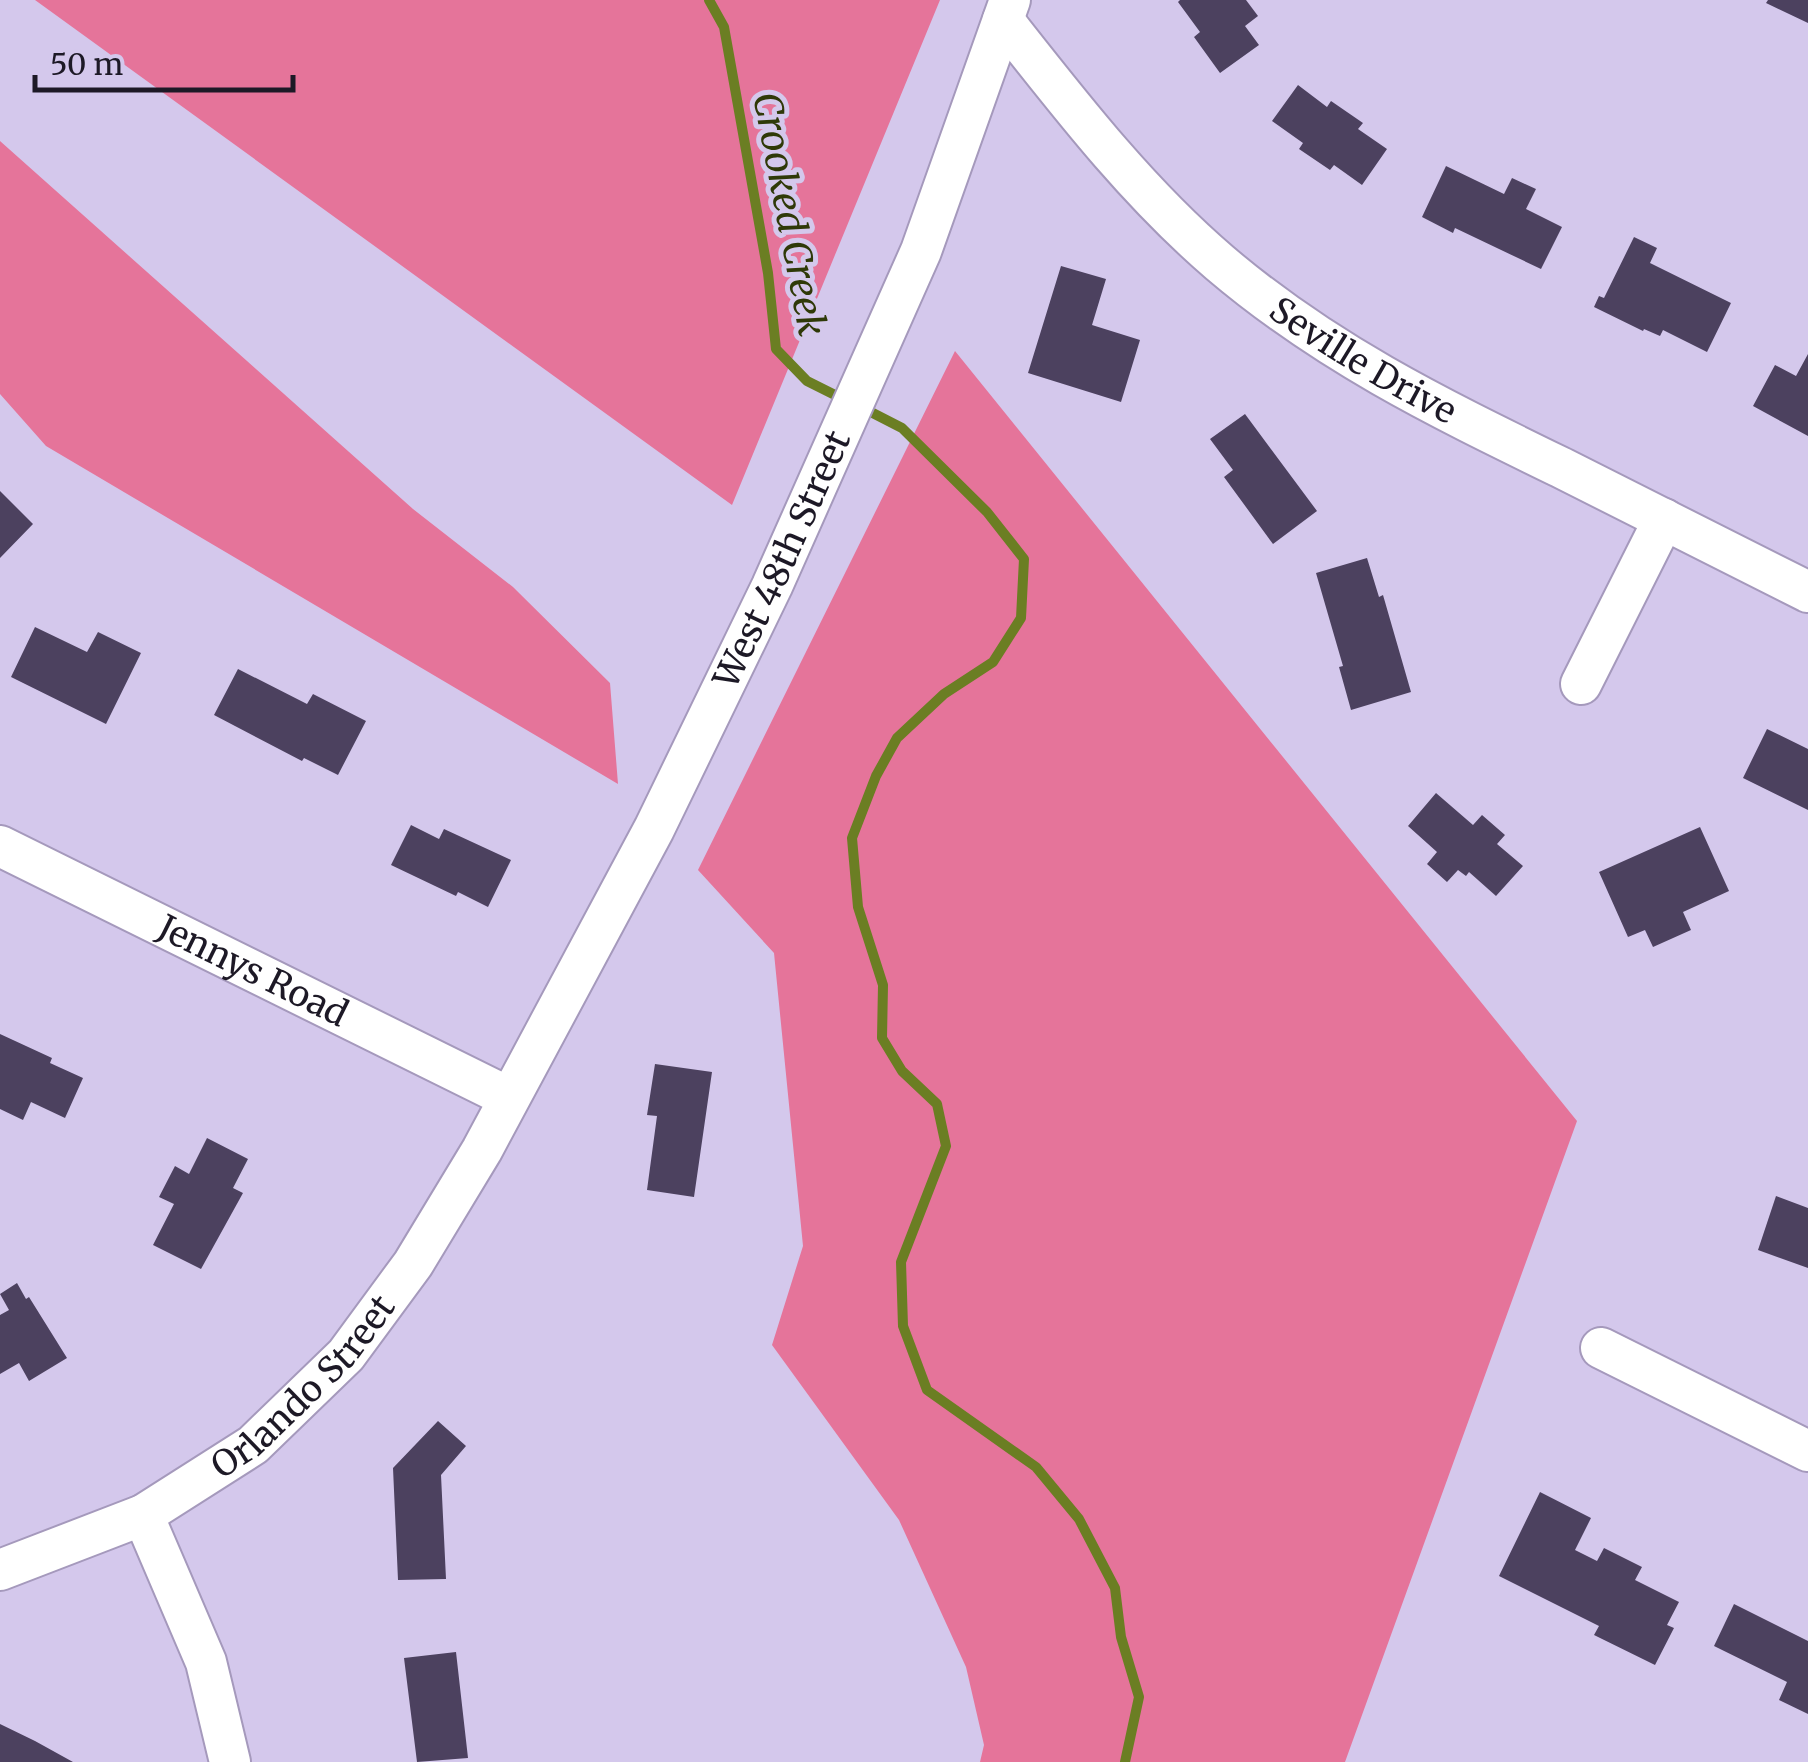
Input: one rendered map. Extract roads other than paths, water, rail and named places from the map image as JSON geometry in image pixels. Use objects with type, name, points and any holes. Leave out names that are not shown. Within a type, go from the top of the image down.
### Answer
[{"type":"street","name":"Seville Drive","points":[[1006,10],[1125,170],[1206,250],[1260,295],[1341,353],[1410,394],[1808,592]]},
{"type":"street","name":"West 48th Street","points":[[508,1097],[654,829],[772,586],[920,251],[1006,10]]},
{"type":"street","points":[[1581,684],[1664,519]]},
{"type":"street","name":"Jennys Road","points":[[0,846],[508,1097]]},
{"type":"street","name":"Orlando Street","points":[[0,1570],[143,1515],[252,1444],[346,1354],[414,1264],[482,1150],[508,1097]]},
{"type":"street","points":[[1601,1348],[1808,1451]]},
{"type":"street","points":[[143,1515],[206,1662],[230,1762]]},
{"type":"waterway","name":"Crooked Creek","points":[[709,0],[724,27],[768,273],[776,349],[807,381],[847,401]]},
{"type":"waterway","name":"Crooked Creek","points":[[863,408],[902,428],[987,512],[1024,559],[1021,618],[993,662],[944,694],[897,738],[876,776],[852,838],[858,907],[883,985],[882,1038],[902,1071],[937,1104],[946,1146],[901,1262],[903,1326],[927,1390],[1036,1467],[1079,1519],[1115,1588],[1121,1637],[1139,1697],[1125,1762]]}]
